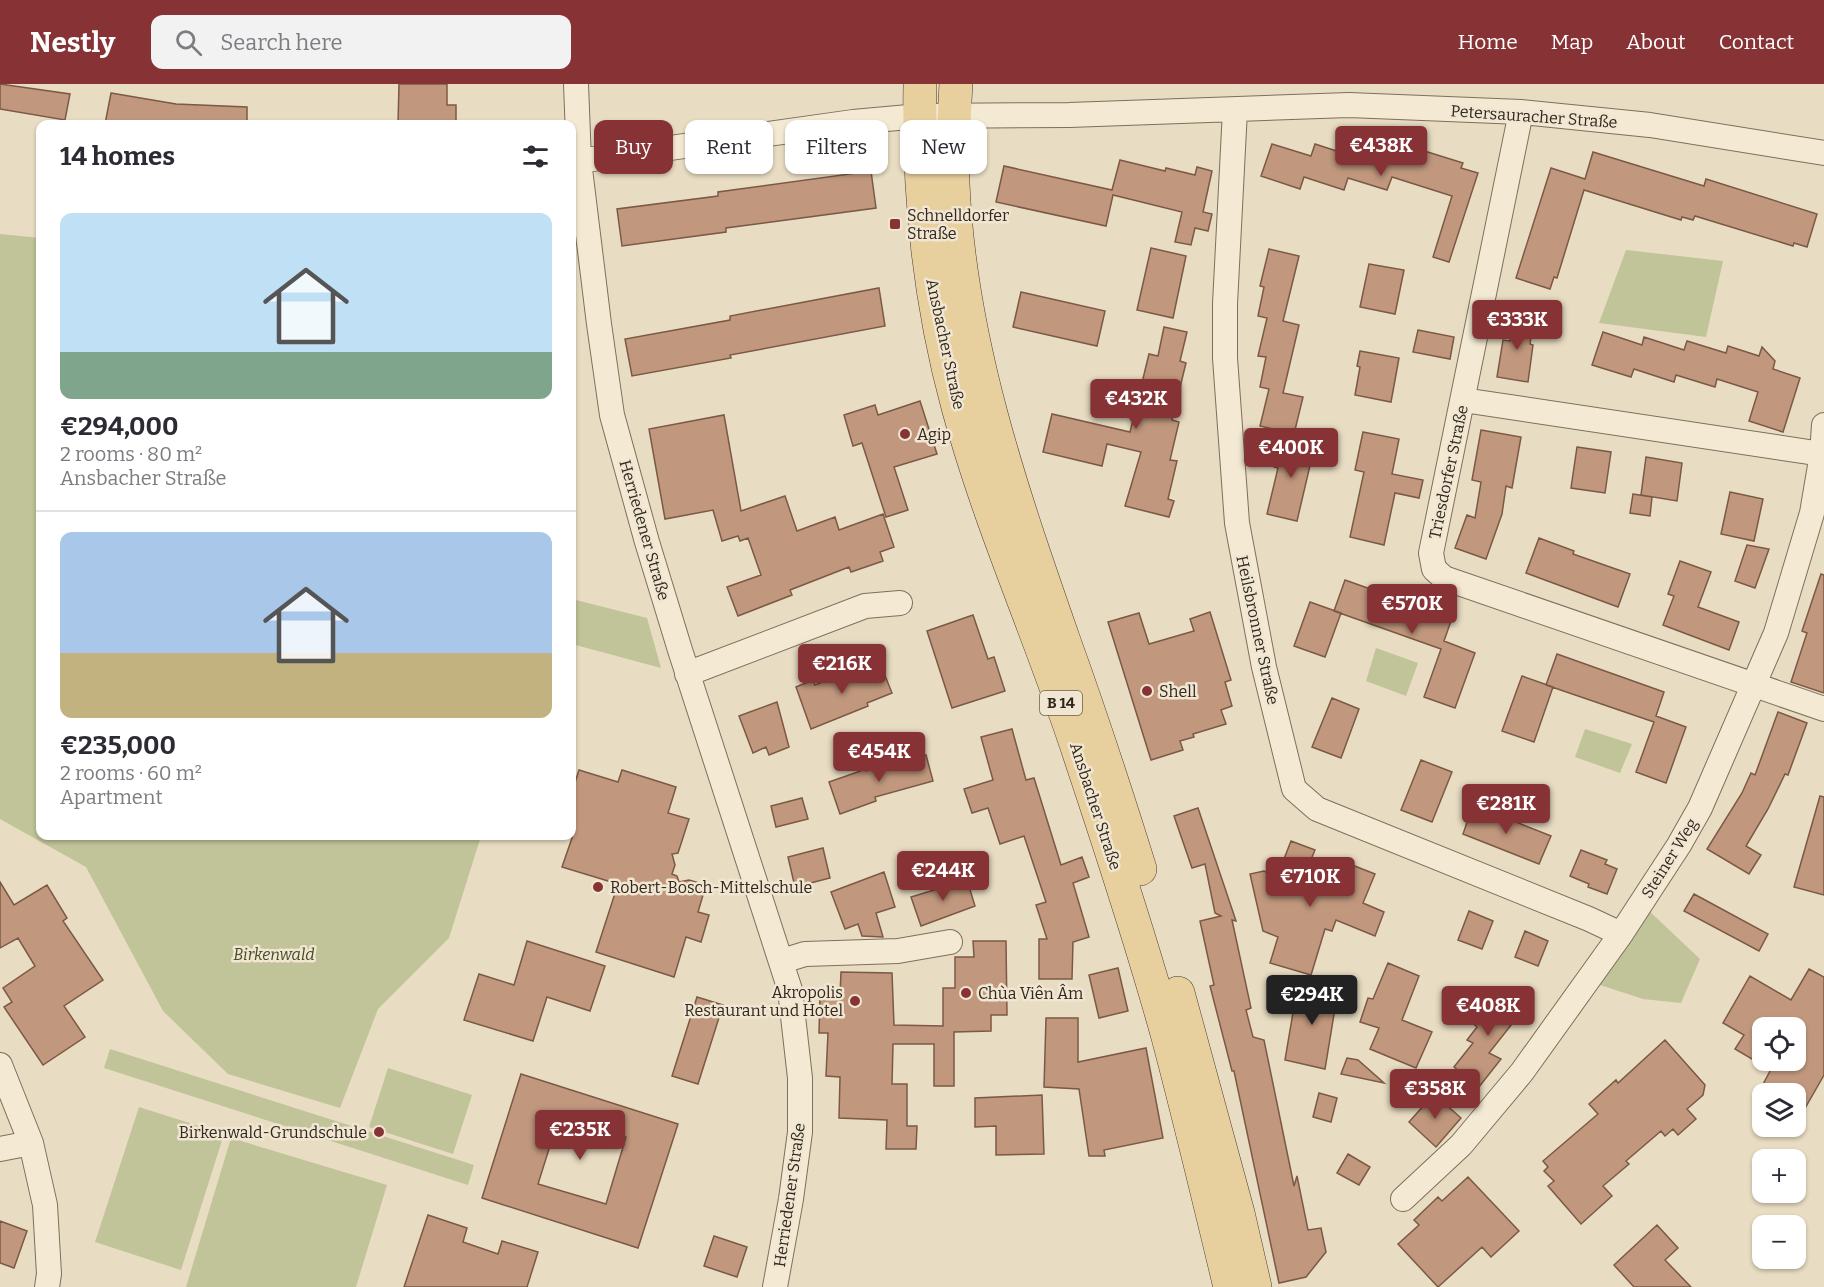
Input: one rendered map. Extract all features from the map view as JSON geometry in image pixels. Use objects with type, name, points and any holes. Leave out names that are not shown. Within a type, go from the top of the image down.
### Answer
[{"type":"main road","name":"Ansbacher Straße","points":[[920,84],[921,168],[929,262],[939,326],[958,408],[983,487],[1080,754],[1137,933],[1167,1036],[1230,1287]]},
{"type":"main road","name":"Ansbacher Straße","points":[[955,100],[953,184],[961,265],[975,348],[991,418],[1017,505],[1116,790],[1157,921],[1192,1038],[1255,1287]]},
{"type":"street","name":"Herriedener Straße","points":[[576,84],[579,161],[612,415],[647,543],[687,674],[790,990],[800,1078],[800,1132],[775,1287]]},
{"type":"street","points":[[579,161],[854,122],[920,116],[955,100]]},
{"type":"street","name":"Petersauracher Straße","points":[[955,100],[1235,110],[1348,105],[1521,112],[1650,125],[1824,153]]},
{"type":"street","name":"Heilsbronner Straße","points":[[1235,110],[1225,304],[1225,358],[1234,491],[1237,523],[1264,668],[1294,789],[1317,809],[1621,934]]},
{"type":"street","name":"Triesdorfer Straße","points":[[1521,112],[1431,552],[1434,569],[1444,578],[1824,709]]},
{"type":"street","points":[[1463,400],[1822,454]]},
{"type":"street","name":"Steiner Weg","points":[[1403,1199],[1461,1145],[1522,1072],[1621,934],[1679,845],[1700,808],[1776,633],[1812,513],[1822,454],[1824,425]]},
{"type":"street","points":[[687,674],[865,606],[900,603]]},
{"type":"street","points":[[782,961],[805,954],[898,951],[950,942]]},
{"type":"street","points":[[0,1065],[31,1143],[45,1204],[49,1274],[47,1287]]},
{"type":"street","points":[[0,1149],[31,1143]]},
{"type":"green space","name":"Birkenwald","points":[[0,234],[36,238],[36,839],[0,819]]},
{"type":"green space","points":[[1626,250],[1723,261],[1706,337],[1599,323]]},
{"type":"green space","points":[[576,600],[647,618],[661,668],[576,645]]},
{"type":"green space","points":[[1376,648],[1418,663],[1406,696],[1366,681]]},
{"type":"green space","points":[[1585,729],[1632,744],[1620,773],[1575,757]]},
{"type":"green space","name":"Birkenwald","points":[[38,840],[480,840],[449,938],[378,1009],[340,1108],[228,1074],[163,1011],[86,867]]},
{"type":"green space","points":[[1646,908],[1700,959],[1681,1003],[1643,999],[1597,984]]},
{"type":"green space","points":[[110,1049],[474,1165],[468,1185],[104,1068]]},
{"type":"green space","points":[[388,1068],[472,1095],[453,1154],[369,1127]]},
{"type":"green space","points":[[139,1107],[224,1134],[181,1270],[95,1242]]},
{"type":"green space","points":[[231,1138],[387,1185],[356,1287],[186,1287]]},
{"type":"building","points":[[0,84],[70,94],[65,120],[0,109]]},
{"type":"building","points":[[399,84],[447,84],[447,105],[456,105],[456,120],[398,120]]},
{"type":"building","points":[[111,93],[176,104],[247,107],[247,120],[106,120]]},
{"type":"building","points":[[1272,144],[1311,156],[1315,144],[1355,157],[1359,144],[1398,156],[1402,144],[1463,163],[1461,168],[1478,173],[1449,262],[1433,257],[1452,196],[1392,177],[1387,190],[1348,178],[1344,190],[1304,177],[1300,189],[1261,176]]},
{"type":"building","points":[[1593,152],[1704,186],[1706,179],[1817,214],[1807,247],[1794,243],[1793,246],[1695,216],[1693,220],[1682,217],[1681,220],[1584,190],[1557,278],[1554,277],[1550,289],[1516,278],[1551,168],[1585,179]]},
{"type":"building","points":[[1120,160],[1165,171],[1166,168],[1195,175],[1197,167],[1212,171],[1203,212],[1212,214],[1208,231],[1195,228],[1191,245],[1175,242],[1182,212],[1113,195],[1106,226],[996,202],[1004,166],[1112,190]]},
{"type":"building","points":[[849,174],[871,174],[876,208],[726,228],[726,232],[622,246],[617,209],[718,196],[718,192]]},
{"type":"building","points":[[1151,248],[1186,256],[1173,318],[1137,310]]},
{"type":"building","points":[[1269,249],[1299,256],[1283,321],[1299,325],[1283,393],[1303,397],[1294,434],[1260,426],[1269,389],[1260,387],[1266,357],[1258,356],[1267,318],[1258,316],[1264,287],[1260,286]]},
{"type":"building","points":[[1369,264],[1404,270],[1395,314],[1360,307]]},
{"type":"building","points":[[879,288],[885,326],[632,376],[625,339],[730,320],[730,316]]},
{"type":"building","points":[[1021,292],[1105,311],[1097,346],[1013,327]]},
{"type":"building","points":[[1514,314],[1534,317],[1528,382],[1497,377],[1503,340],[1510,341]]},
{"type":"building","points":[[1164,327],[1187,332],[1180,361],[1186,363],[1172,420],[1179,422],[1170,460],[1177,461],[1168,499],[1174,501],[1169,517],[1125,506],[1141,452],[1107,444],[1102,466],[1043,452],[1052,414],[1130,432],[1149,354],[1158,356]]},
{"type":"building","points":[[1418,330],[1454,337],[1450,359],[1413,352]]},
{"type":"building","points":[[1603,332],[1642,345],[1644,337],[1684,350],[1687,341],[1726,353],[1728,346],[1759,356],[1762,347],[1775,361],[1773,369],[1800,378],[1783,432],[1749,421],[1758,392],[1717,379],[1715,387],[1676,375],[1674,382],[1634,369],[1631,377],[1592,365]]},
{"type":"building","points":[[1360,351],[1399,358],[1391,402],[1355,395],[1360,367],[1357,366]]},
{"type":"building","points":[[920,401],[937,454],[894,467],[908,510],[886,517],[862,443],[853,446],[844,415],[875,405],[878,415]]},
{"type":"building","points":[[724,415],[741,511],[785,496],[797,531],[835,517],[839,530],[883,514],[894,547],[880,552],[883,561],[851,572],[849,567],[790,590],[792,595],[738,616],[727,587],[761,575],[748,538],[740,541],[738,536],[722,541],[713,510],[665,519],[649,429]]},
{"type":"building","points":[[1481,430],[1521,437],[1512,488],[1506,486],[1502,514],[1486,559],[1455,548],[1467,515],[1475,518],[1481,482],[1472,480]]},
{"type":"building","points":[[1363,432],[1399,439],[1392,474],[1423,480],[1419,498],[1395,493],[1384,545],[1350,537],[1364,472],[1355,470]]},
{"type":"building","points":[[1316,440],[1297,521],[1267,514],[1278,468],[1274,467],[1279,445]]},
{"type":"building","points":[[1577,447],[1611,452],[1605,493],[1571,488]]},
{"type":"building","points":[[1646,457],[1682,463],[1677,501],[1641,495]]},
{"type":"building","points":[[1730,492],[1763,499],[1754,541],[1721,534]]},
{"type":"building","points":[[1633,494],[1652,497],[1650,516],[1630,513]]},
{"type":"building","points":[[1539,538],[1574,551],[1573,554],[1630,574],[1618,607],[1526,573]]},
{"type":"building","points":[[1747,545],[1769,549],[1755,588],[1735,581]]},
{"type":"building","points":[[1680,561],[1711,572],[1698,607],[1739,622],[1729,650],[1663,625],[1674,596],[1668,594]]},
{"type":"building","points":[[1821,574],[1824,575],[1824,693],[1791,682],[1807,633],[1802,631]]},
{"type":"building","points":[[1345,580],[1452,618],[1444,641],[1475,653],[1455,708],[1424,697],[1441,649],[1334,611]]},
{"type":"building","points":[[1310,602],[1341,613],[1325,657],[1294,646]]},
{"type":"building","points":[[1210,612],[1231,680],[1225,682],[1232,706],[1221,710],[1226,724],[1193,734],[1194,737],[1180,741],[1183,750],[1151,760],[1108,622],[1139,613],[1149,644],[1194,631],[1190,619]]},
{"type":"building","points":[[973,615],[988,659],[994,657],[1005,691],[952,708],[927,631]]},
{"type":"building","points":[[1557,654],[1664,692],[1656,716],[1686,727],[1666,783],[1636,772],[1654,722],[1546,685]]},
{"type":"building","points":[[880,663],[892,693],[867,703],[868,706],[811,729],[796,687],[813,680],[815,685],[830,679],[831,682]]},
{"type":"building","points":[[1522,676],[1553,687],[1534,742],[1502,731]]},
{"type":"building","points":[[1332,698],[1359,709],[1341,758],[1312,747]]},
{"type":"building","points":[[777,702],[789,747],[769,755],[766,747],[753,753],[739,716]]},
{"type":"building","points":[[1778,712],[1807,723],[1788,775],[1785,774],[1746,846],[1761,855],[1749,874],[1707,849],[1742,793],[1751,773],[1755,775]]},
{"type":"building","points":[[1012,729],[1026,780],[1034,778],[1061,865],[1082,857],[1089,877],[1073,883],[1089,937],[1073,942],[1072,979],[1039,979],[1039,939],[1047,939],[1036,905],[1046,902],[1024,836],[1000,844],[988,808],[972,813],[964,789],[993,780],[981,737]]},
{"type":"building","points":[[926,755],[933,781],[875,797],[876,801],[840,814],[829,782],[866,769],[866,771]]},
{"type":"building","points":[[1421,760],[1452,772],[1432,822],[1401,810]]},
{"type":"building","points":[[579,770],[618,782],[622,770],[676,787],[668,813],[689,819],[678,853],[672,854],[675,865],[672,874],[677,876],[679,882],[689,880],[706,885],[698,912],[709,915],[701,942],[686,937],[674,977],[596,952],[618,884],[562,867],[571,840],[576,840],[576,779]]},
{"type":"building","points":[[1820,796],[1824,797],[1824,895],[1794,887]]},
{"type":"building","points":[[802,798],[808,819],[776,827],[771,806]]},
{"type":"building","points":[[1473,805],[1551,836],[1539,864],[1463,834]]},
{"type":"building","points":[[1198,808],[1236,921],[1232,920],[1251,1008],[1246,1010],[1253,1037],[1264,1040],[1294,1186],[1297,1176],[1308,1230],[1321,1228],[1326,1252],[1306,1277],[1279,1283],[1234,1071],[1232,1071],[1210,986],[1214,985],[1200,921],[1221,916],[1215,913],[1205,864],[1192,868],[1174,816]]},
{"type":"building","points":[[1291,841],[1315,850],[1303,879],[1335,893],[1347,863],[1375,874],[1363,903],[1384,912],[1375,936],[1336,920],[1332,931],[1325,929],[1311,975],[1270,963],[1278,937],[1263,931],[1250,874],[1264,871],[1277,877]]},
{"type":"building","points":[[823,848],[830,878],[795,887],[788,857]]},
{"type":"building","points":[[1581,850],[1607,860],[1605,864],[1617,869],[1607,894],[1588,887],[1589,884],[1570,876]]},
{"type":"building","points":[[884,872],[895,907],[876,913],[883,937],[862,936],[858,924],[845,929],[831,892]]},
{"type":"building","points":[[967,880],[975,906],[921,926],[911,897]]},
{"type":"building","points":[[0,882],[14,905],[47,885],[67,918],[63,921],[103,980],[64,1006],[85,1037],[43,1065],[4,1007],[12,1002],[3,988],[35,966],[18,938],[0,948]]},
{"type":"building","points":[[1694,894],[1768,934],[1759,951],[1684,911]]},
{"type":"building","points":[[1469,911],[1493,921],[1482,949],[1458,940]]},
{"type":"building","points":[[1525,931],[1548,941],[1538,966],[1515,957]]},
{"type":"building","points":[[527,941],[605,966],[590,1011],[547,997],[533,1041],[464,1020],[479,974],[514,985]]},
{"type":"building","points":[[973,941],[1006,941],[1007,1015],[991,1015],[991,1031],[954,1032],[954,1086],[934,1086],[934,1044],[893,1044],[892,1084],[907,1084],[907,1126],[917,1126],[916,1149],[886,1149],[887,1120],[839,1118],[840,1077],[826,1076],[828,1033],[819,1033],[820,995],[840,995],[841,972],[892,973],[894,1025],[943,1026],[943,988],[955,988],[955,957],[974,957]]},
{"type":"building","points":[[1388,963],[1419,976],[1402,1020],[1432,1032],[1416,1068],[1370,1049],[1379,1028],[1360,1022],[1368,998],[1373,999]]},
{"type":"building","points":[[1118,968],[1128,1011],[1099,1018],[1089,975]]},
{"type":"building","points":[[1809,969],[1824,977],[1824,1075],[1806,1106],[1806,1083],[1764,1083],[1770,1071],[1806,1071],[1806,1017],[1752,1017],[1752,1059],[1735,1049],[1744,1035],[1723,1023],[1750,976],[1791,1000]]},
{"type":"building","points":[[1298,983],[1338,990],[1325,1069],[1285,1060]]},
{"type":"building","points":[[1497,989],[1523,1010],[1489,1053],[1501,1059],[1479,1087],[1454,1067],[1473,1043],[1467,1040],[1477,1027],[1471,1022]]},
{"type":"building","points":[[697,997],[723,1005],[698,1084],[672,1076]]},
{"type":"building","points":[[1046,1018],[1078,1018],[1078,1062],[1146,1048],[1163,1138],[1104,1150],[1105,1156],[1089,1156],[1079,1089],[1044,1087]]},
{"type":"building","points":[[1665,1040],[1705,1085],[1703,1095],[1687,1109],[1696,1119],[1678,1135],[1673,1129],[1665,1136],[1661,1131],[1626,1161],[1629,1164],[1603,1186],[1612,1196],[1581,1224],[1548,1186],[1554,1181],[1544,1171],[1548,1167],[1543,1161],[1598,1114],[1589,1104],[1616,1080],[1618,1083]]},
{"type":"building","points":[[1347,1058],[1358,1060],[1384,1083],[1341,1074]]},
{"type":"building","points":[[521,1074],[678,1124],[638,1248],[482,1198]],"holes":[[[559,1117],[626,1137],[606,1204],[538,1184]]]},
{"type":"building","points":[[1319,1093],[1337,1098],[1331,1122],[1313,1117]]},
{"type":"building","points":[[1434,1094],[1461,1118],[1436,1147],[1409,1122]]},
{"type":"building","points":[[1042,1095],[1044,1154],[996,1155],[996,1126],[975,1127],[975,1098]]},
{"type":"building","points":[[1348,1154],[1370,1167],[1359,1185],[1337,1173]]},
{"type":"building","points":[[1468,1177],[1519,1231],[1491,1257],[1482,1247],[1438,1287],[1398,1244],[1419,1225],[1414,1220],[1438,1197],[1442,1201]]},
{"type":"building","points":[[428,1215],[467,1228],[463,1242],[498,1254],[502,1241],[538,1252],[527,1287],[404,1287]]},
{"type":"building","points":[[0,1221],[27,1231],[14,1268],[0,1263]]},
{"type":"building","points":[[1657,1225],[1678,1248],[1665,1260],[1691,1287],[1634,1287],[1614,1265]]},
{"type":"building","points":[[714,1236],[747,1247],[737,1277],[704,1266]]},
{"type":"place","name":"Schnelldorfer Straße","points":[[895,224]]},
{"type":"place","name":"Agip","points":[[905,434]]},
{"type":"place","name":"Shell","points":[[1147,691]]},
{"type":"place","name":"Robert-Bosch-Mittelschule","points":[[598,887]]},
{"type":"place","name":"Chùa Viên Âm","points":[[966,993]]},
{"type":"place","name":"Akropolis Restaurant und Hotel","points":[[855,1001]]},
{"type":"place","name":"Birkenwald-Grundschule","points":[[379,1132]]}]
